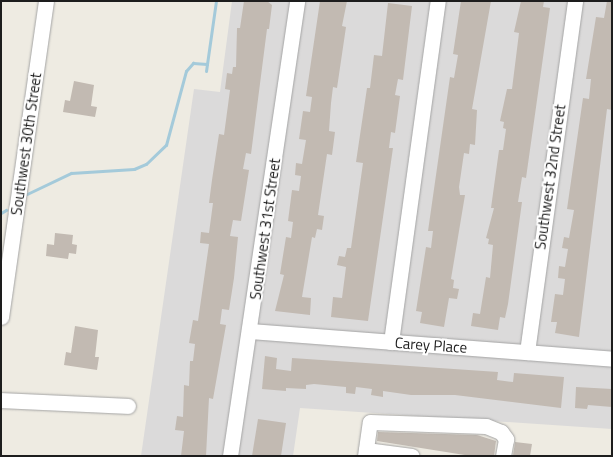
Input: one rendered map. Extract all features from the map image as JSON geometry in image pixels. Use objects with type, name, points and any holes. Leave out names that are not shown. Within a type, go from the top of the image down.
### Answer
[{"type":"street","name":"Southwest 30th Street","points":[[1,317],[46,1]]},
{"type":"street","name":"Southwest 31st Street","points":[[230,456],[251,331],[297,1]]},
{"type":"street","points":[[391,342],[438,1]]},
{"type":"street","name":"Southwest 32nd Street","points":[[527,352],[575,1]]},
{"type":"street","name":"Carey Place","points":[[251,331],[612,359]]},
{"type":"street","points":[[1,400],[128,406]]},
{"type":"street","points":[[412,456],[366,453],[370,422],[486,426],[501,432],[506,439],[503,456]]},
{"type":"shaded area","points":[[232,1],[612,1],[612,429],[300,408],[293,456],[141,456],[194,89],[220,92]]},
{"type":"building","points":[[244,1],[267,1],[272,5],[269,29],[267,29],[251,154],[246,153],[243,169],[249,170],[241,221],[233,220],[230,236],[238,237],[234,278],[229,310],[222,309],[220,324],[226,325],[213,399],[209,398],[206,456],[181,456],[184,431],[175,430],[177,416],[183,417],[184,385],[189,386],[190,361],[193,361],[195,344],[189,343],[193,320],[198,321],[209,244],[200,243],[201,232],[209,233],[213,203],[209,203],[212,180],[219,134],[224,135],[230,90],[225,89],[227,73],[232,74],[233,67],[236,67],[237,28],[240,28]]},
{"type":"building","points":[[320,1],[347,1],[342,26],[346,27],[337,88],[333,87],[331,103],[329,131],[335,132],[332,155],[327,154],[318,215],[324,216],[322,230],[317,229],[315,238],[312,237],[302,297],[311,298],[310,315],[275,311],[284,275],[280,274],[286,237],[291,238],[293,222],[288,221],[292,190],[299,191],[301,176],[295,175],[296,163],[302,164],[306,140],[299,139],[303,111],[310,112],[312,97],[306,96]]},
{"type":"building","points":[[461,1],[491,1],[472,109],[477,110],[475,145],[470,144],[469,154],[464,153],[459,187],[460,195],[465,195],[451,279],[454,280],[453,288],[459,289],[457,299],[449,298],[444,327],[420,323],[422,312],[416,311],[426,247],[431,248],[433,231],[428,231],[450,77],[454,78],[458,55],[453,54]]},
{"type":"building","points":[[521,1],[544,1],[543,7],[550,8],[526,178],[522,177],[518,202],[522,202],[508,304],[505,318],[500,317],[498,330],[471,326],[473,313],[480,314],[486,277],[490,278],[493,245],[488,244],[489,239],[486,238],[494,208],[491,208],[499,150],[503,150],[506,129],[503,128],[504,122],[500,121],[507,89],[512,89],[519,33],[514,32]]},
{"type":"building","points":[[607,1],[612,1],[612,110],[607,109],[579,337],[555,333],[557,322],[551,322],[555,294],[563,295],[565,279],[558,278],[559,266],[565,267],[568,249],[562,248],[564,237],[569,238],[574,210],[567,209],[583,98],[589,99],[591,79],[586,79],[596,17],[604,18]]},
{"type":"building","points":[[388,3],[412,6],[403,80],[398,79],[395,95],[400,96],[395,133],[391,132],[389,148],[393,148],[368,321],[331,317],[333,297],[342,298],[346,267],[337,265],[339,256],[345,257],[347,248],[351,248],[363,163],[356,162],[367,88],[370,88],[374,55],[382,56]]},
{"type":"building","points":[[74,81],[94,85],[91,106],[97,107],[95,117],[63,112],[65,100],[70,101]]},
{"type":"building","points":[[55,233],[73,235],[72,244],[77,245],[76,254],[69,253],[68,259],[46,256],[47,244],[54,245]]},
{"type":"building","points":[[75,326],[98,330],[95,357],[99,357],[97,370],[64,365],[66,352],[71,353]]},
{"type":"building","points":[[265,356],[277,358],[276,369],[291,371],[292,358],[498,372],[497,380],[513,382],[514,373],[564,377],[561,408],[455,395],[411,395],[383,391],[383,397],[371,395],[372,389],[356,387],[355,394],[346,393],[346,387],[314,384],[306,385],[306,389],[286,388],[286,391],[262,389]]},
{"type":"building","points":[[576,387],[612,389],[612,407],[588,405],[587,409],[575,408]]},
{"type":"building","points":[[258,419],[286,423],[281,456],[252,456]]},
{"type":"building","points":[[378,432],[477,435],[496,441],[494,456],[471,456],[377,441]]},
{"type":"building","points":[[515,442],[532,444],[530,456],[513,456]]},
{"type":"waterway","points":[[207,64],[216,1]]},
{"type":"waterway","points":[[27,194],[71,173],[134,169],[146,164],[166,145],[186,71],[193,63],[207,64],[206,71]]},
{"type":"waterway","points":[[1,213],[6,210]]}]
